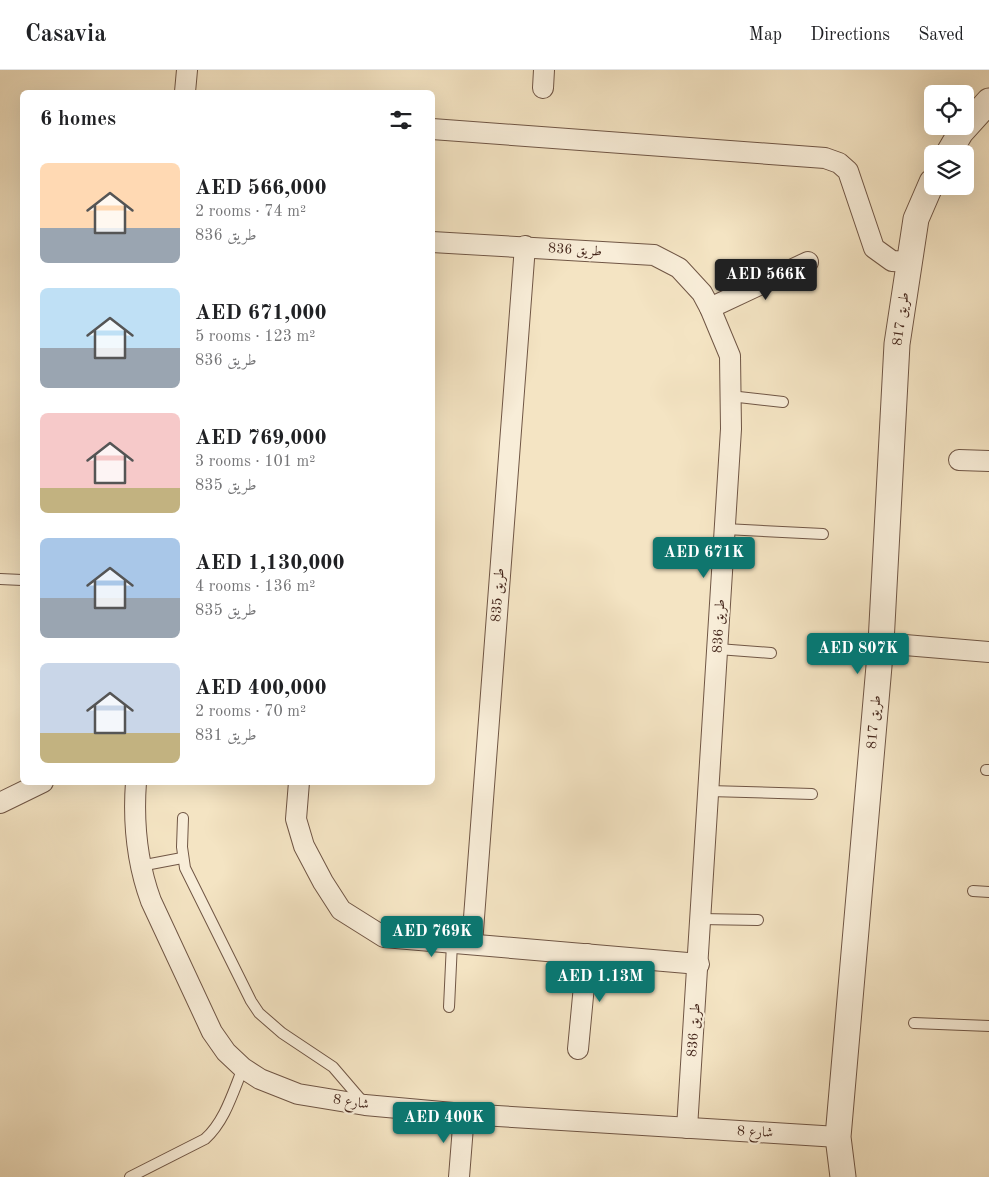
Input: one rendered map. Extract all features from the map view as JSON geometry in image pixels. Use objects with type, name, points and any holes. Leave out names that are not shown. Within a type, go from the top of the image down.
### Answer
[{"type":"street","points":[[185,90],[187,70]]},
{"type":"street","points":[[953,145],[961,132],[989,101]]},
{"type":"street","points":[[435,129],[825,158],[839,163],[848,170],[874,248],[892,261],[910,262]]},
{"type":"street","name":"طريق 817","points":[[843,1177],[838,1137],[881,643],[897,344],[916,219],[926,195]]},
{"type":"street","name":"طريق 836","points":[[435,242],[654,255],[679,268],[702,293],[730,356],[731,429],[699,964],[687,1128]]},
{"type":"street","name":"طريق 835","points":[[472,944],[525,246]]},
{"type":"street","points":[[710,308],[808,262]]},
{"type":"street","points":[[959,460],[989,461]]},
{"type":"street","points":[[881,643],[989,652]]},
{"type":"street","points":[[0,803],[37,785]]},
{"type":"street","name":"شارع 8","points":[[132,785],[140,866],[151,901],[212,1032],[226,1052],[243,1068],[279,1088],[365,1105],[464,1114],[838,1137]]},
{"type":"street","points":[[299,785],[296,820],[304,846],[323,882],[341,910],[384,937],[699,964]]},
{"type":"street","points":[[578,1049],[587,954]]},
{"type":"street","points":[[459,1177],[464,1114]]},
{"type":"lane","points":[[730,396],[783,402]]},
{"type":"lane","points":[[725,529],[823,534]]},
{"type":"lane","points":[[0,579],[20,580]]},
{"type":"lane","points":[[718,649],[771,654]]},
{"type":"lane","points":[[709,790],[812,794]]},
{"type":"lane","points":[[183,818],[182,858],[251,1001],[259,1013],[276,1028],[333,1067],[365,1105]]},
{"type":"lane","points":[[140,866],[182,858]]},
{"type":"lane","points":[[973,892],[989,892]]},
{"type":"lane","points":[[701,919],[758,920]]},
{"type":"lane","points":[[449,1007],[452,942]]},
{"type":"lane","points":[[914,1023],[989,1026]]},
{"type":"lane","points":[[130,1177],[205,1139],[212,1133],[222,1118],[243,1068]]}]
